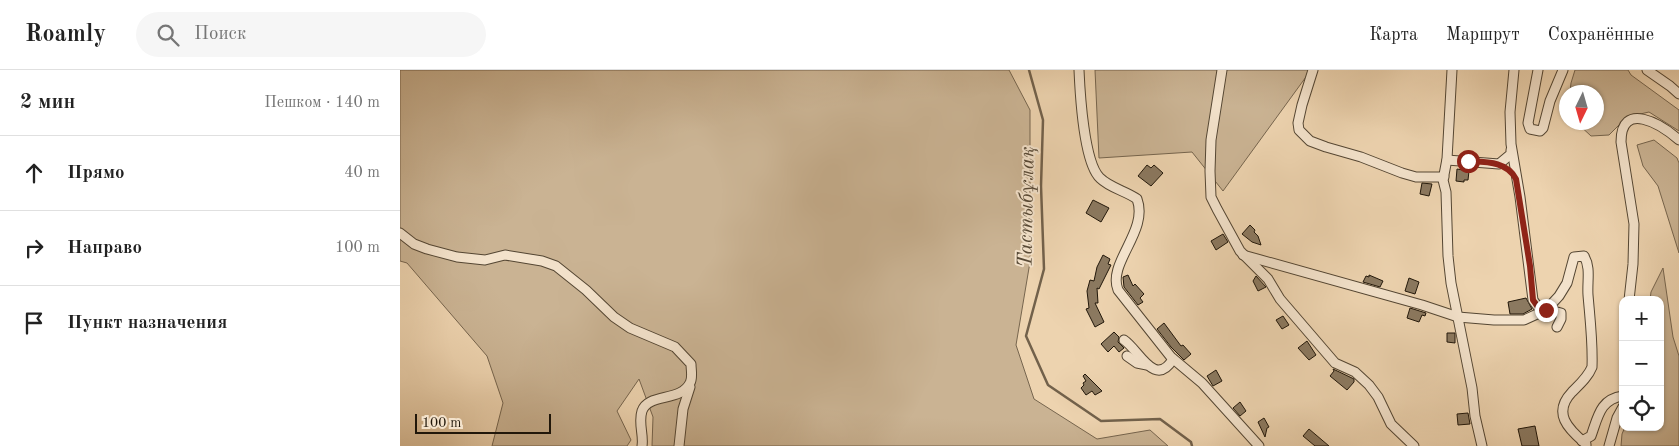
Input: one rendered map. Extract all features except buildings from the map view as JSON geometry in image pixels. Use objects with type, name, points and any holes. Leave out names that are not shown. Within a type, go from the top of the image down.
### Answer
[{"type":"street","points":[[1079,70],[1086,139],[1092,166],[1102,180],[1138,199],[1140,205],[1138,224],[1116,272],[1115,284],[1122,298],[1173,359],[1202,383],[1259,446]]},
{"type":"street","points":[[1222,70],[1211,140],[1210,171],[1212,197],[1227,228],[1243,254],[1268,280],[1280,299],[1325,352],[1335,363],[1355,372],[1369,385],[1378,397],[1391,424],[1414,446]]},
{"type":"street","points":[[1313,70],[1298,123],[1299,130],[1310,141],[1402,174],[1416,177],[1444,177]]},
{"type":"street","points":[[1452,70],[1447,160],[1444,177],[1448,256],[1482,446]]},
{"type":"street","points":[[1514,70],[1510,112],[1512,150],[1530,266],[1533,300],[1538,307],[1561,313],[1561,319],[1557,327]]},
{"type":"street","points":[[1538,70],[1528,123],[1530,129],[1535,131],[1540,131],[1543,128],[1550,101],[1563,70]]},
{"type":"street","points":[[1647,70],[1679,94]]},
{"type":"street","points":[[1629,296],[1633,264],[1634,224],[1621,132],[1624,124],[1632,119],[1640,118],[1668,131],[1679,140]]},
{"type":"street","points":[[1499,164],[1511,154],[1512,150]]},
{"type":"street","points":[[1447,160],[1499,164],[1514,174],[1516,179]]},
{"type":"street","points":[[400,233],[414,244],[449,255],[485,260],[506,255],[542,261],[556,266],[586,290],[614,318],[630,328],[675,347],[691,364],[691,382],[684,408],[679,446]]},
{"type":"street","points":[[1243,254],[1458,317],[1494,320],[1524,320],[1546,310],[1567,284],[1574,257],[1584,256],[1587,261],[1588,270],[1592,367],[1589,375],[1570,394],[1563,405],[1563,415],[1568,427],[1584,443],[1590,441],[1603,405],[1619,397]]},
{"type":"street","points":[[1124,340],[1153,369],[1163,370],[1169,366],[1173,359]]},
{"type":"street","points":[[1127,356],[1132,361],[1147,365]]},
{"type":"street","points":[[642,446],[640,425],[642,410],[647,403],[684,391],[691,382]]},
{"type":"street","points":[[1609,446],[1619,414]]},
{"type":"shaded area","points":[[400,70],[1009,70],[1030,110],[1030,262],[1016,345],[1034,399],[1097,439],[1150,430],[1168,446],[652,446],[653,417],[639,379],[617,411],[631,440],[627,446],[492,446],[503,403],[487,356],[407,263],[400,261]]},
{"type":"shaded area","points":[[1095,70],[1311,70],[1223,191],[1192,152],[1099,158]]},
{"type":"shaded area","points":[[1575,70],[1628,70],[1631,75],[1679,110],[1679,131],[1649,112],[1627,117],[1609,135],[1591,136],[1585,130],[1604,130],[1604,85],[1571,85]]},
{"type":"shaded area","points":[[1654,140],[1677,158],[1679,163],[1679,253],[1658,186],[1643,166],[1637,145]]},
{"type":"shaded area","points":[[1663,268],[1673,337],[1679,356],[1679,446],[1621,446],[1623,431],[1664,431],[1664,296],[1650,296]]},
{"type":"waterway","name":"Тастыбұлақ","points":[[1029,70],[1043,120],[1041,186],[1044,269],[1026,336],[1048,385],[1101,421],[1160,419],[1191,442],[1192,446]]},
{"type":"route","points":[[1468,161],[1499,164],[1514,174],[1520,197],[1533,300],[1538,307],[1546,310]]}]
